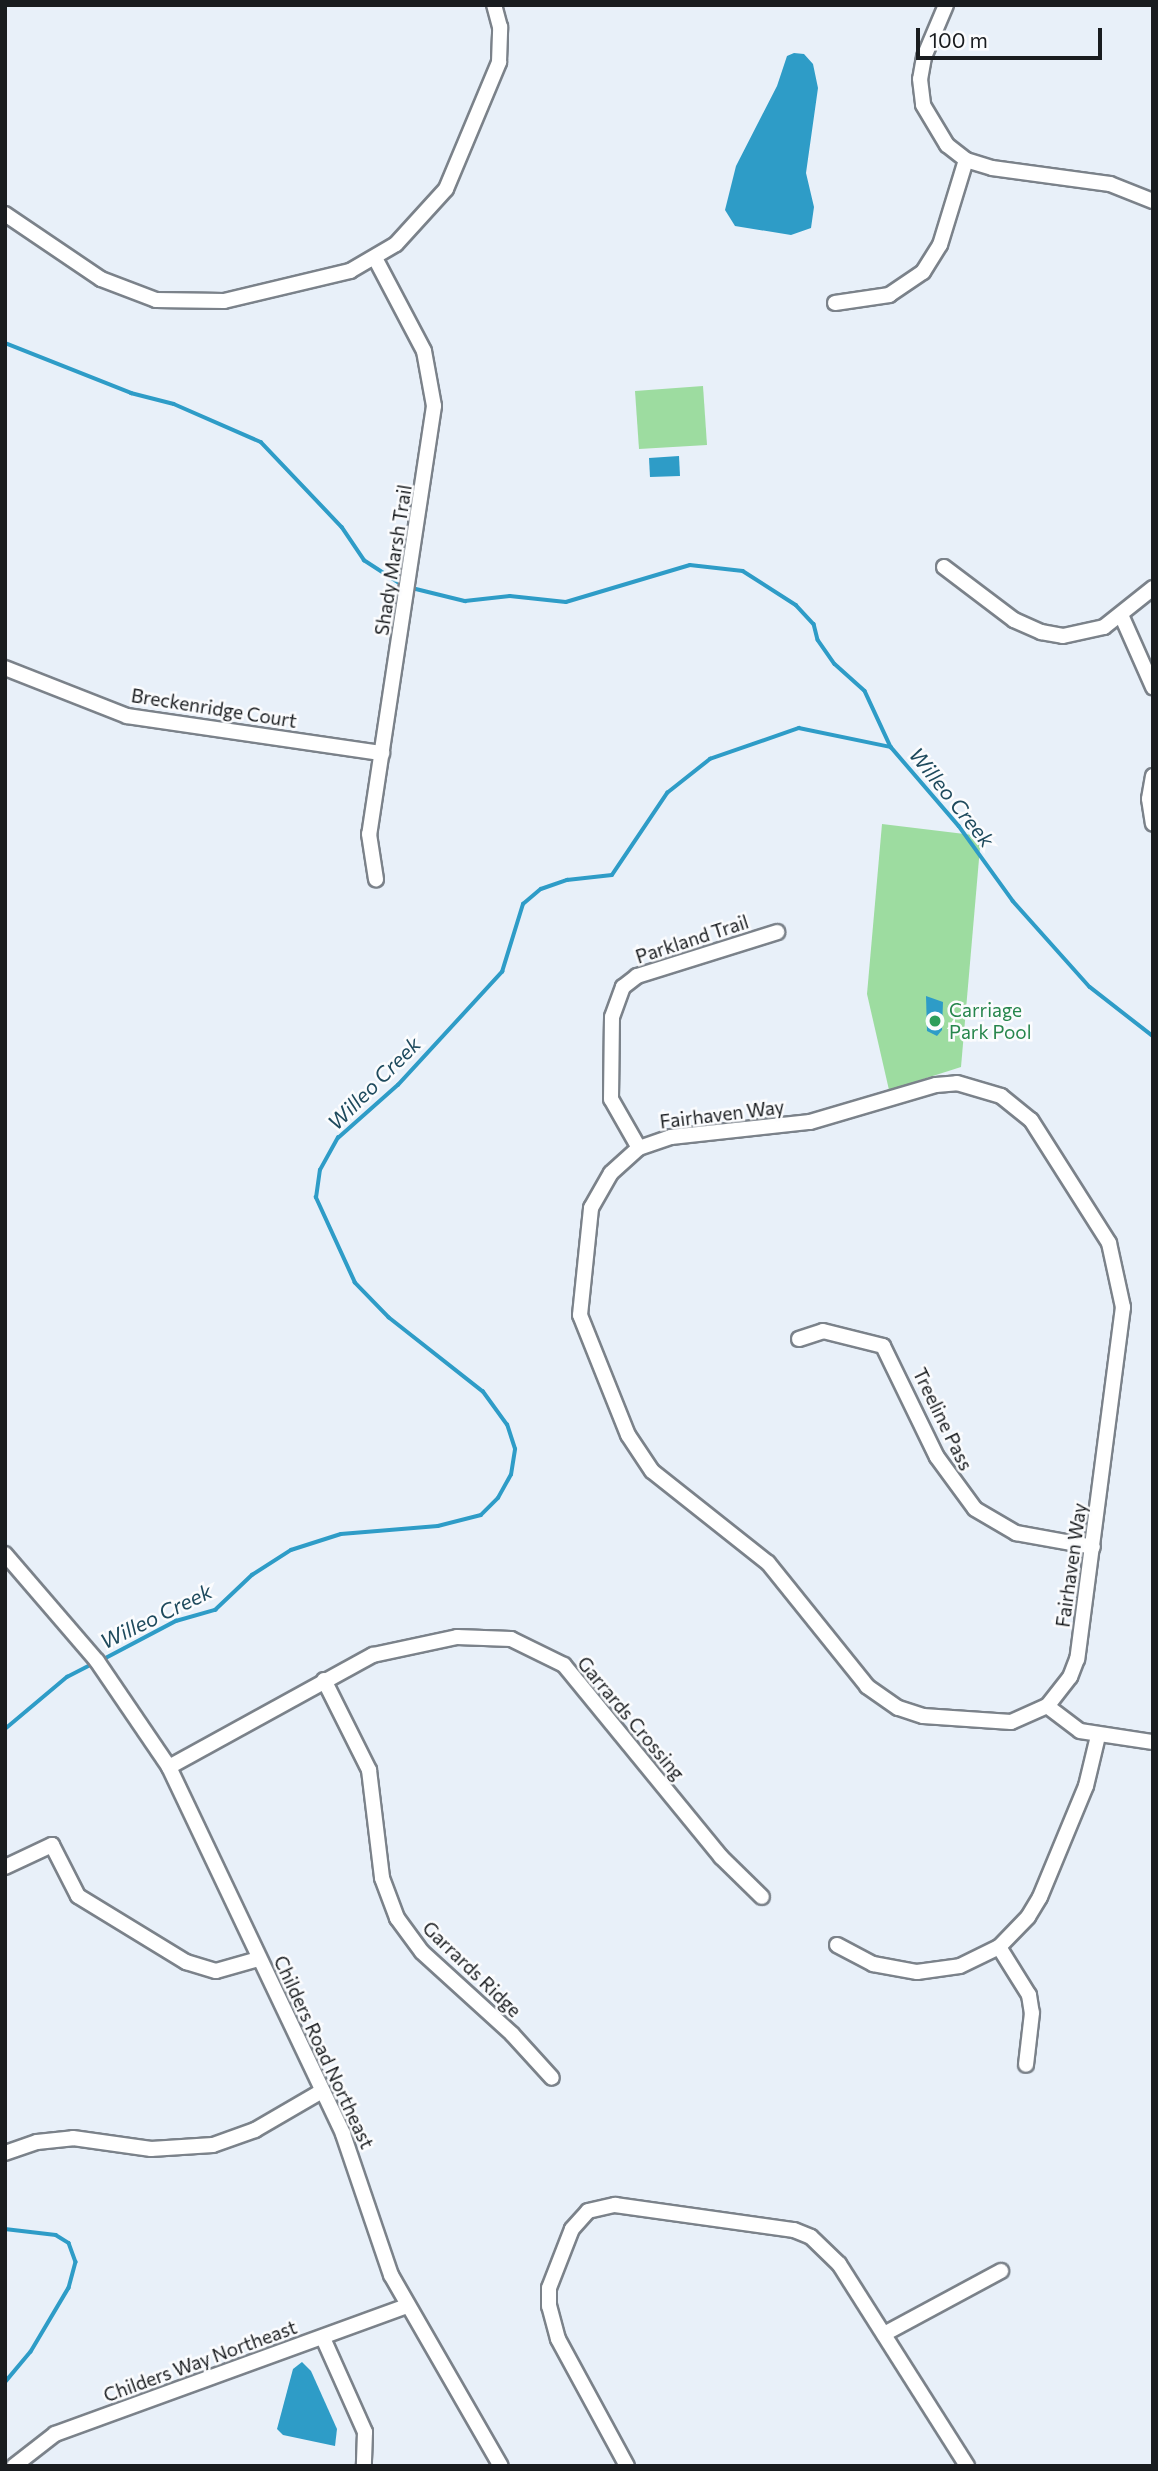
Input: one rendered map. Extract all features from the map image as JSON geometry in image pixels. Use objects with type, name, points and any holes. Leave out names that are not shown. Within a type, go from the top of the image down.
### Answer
[{"type":"street","points":[[5,214],[101,279],[156,300],[224,301],[325,280],[375,258],[432,209],[461,160],[499,62],[500,27],[494,5]]},
{"type":"street","points":[[946,5],[924,57],[923,105],[932,127],[966,160],[992,168],[1110,184],[1153,201]]},
{"type":"street","points":[[835,303],[889,295],[923,272],[940,245],[966,160]]},
{"type":"street","name":"Shady Marsh Trail","points":[[375,258],[424,351],[434,406],[369,834],[376,879]]},
{"type":"street","points":[[944,567],[1014,620],[1041,632],[1083,634],[1122,617],[1153,588]]},
{"type":"street","points":[[1122,617],[1153,687]]},
{"type":"street","name":"Breckenridge Court","points":[[5,668],[127,716],[382,753]]},
{"type":"street","points":[[1153,776],[1149,799],[1153,824]]},
{"type":"street","name":"Parkland Trail","points":[[639,1147],[611,1099],[612,1017],[623,987],[637,976],[778,932]]},
{"type":"street","name":"Fairhaven Way","points":[[936,1085],[972,1085],[1017,1107],[1031,1120],[1100,1224],[1121,1283],[1123,1331],[1077,1659],[1065,1685],[1047,1706],[1011,1722],[989,1723],[923,1716],[882,1699],[856,1674],[768,1563],[668,1487],[639,1453],[586,1339],[579,1290],[591,1208],[611,1173],[639,1147],[671,1137],[810,1122],[936,1085]]},
{"type":"street","name":"Treeline Pass","points":[[799,1339],[823,1331],[866,1338],[883,1346],[942,1466],[975,1509],[1016,1533],[1093,1547]]},
{"type":"street","name":"Childers Road Northeast","points":[[5,1555],[97,1661],[169,1767],[352,2156],[384,2260],[407,2306],[501,2466]]},
{"type":"street","name":"Garrards Crossing","points":[[169,1767],[373,1655],[457,1637],[511,1639],[545,1653],[564,1665],[721,1857],[762,1897]]},
{"type":"street","name":"Garrards Ridge","points":[[324,1680],[369,1770],[382,1878],[397,1918],[422,1951],[512,2034],[552,2078]]},
{"type":"street","points":[[1047,1706],[1068,1725],[1098,1736],[1153,1742]]},
{"type":"street","points":[[837,1945],[873,1964],[917,1972],[952,1968],[999,1947],[1028,1917],[1040,1897],[1086,1786],[1098,1736]]},
{"type":"street","points":[[5,1867],[52,1845],[78,1896],[186,1962],[216,1970],[235,1969],[258,1959]]},
{"type":"street","points":[[999,1947],[1029,1995],[1032,2013],[1026,2065]]},
{"type":"street","points":[[5,2153],[37,2142],[73,2138],[151,2149],[213,2145],[255,2130],[322,2091]]},
{"type":"street","points":[[627,2466],[550,2321],[549,2288],[572,2229],[588,2211],[615,2204],[794,2230],[827,2250],[884,2334],[967,2466]]},
{"type":"street","points":[[884,2334],[1001,2271]]},
{"type":"street","name":"Childers Way Northeast","points":[[14,2466],[55,2434],[407,2306]]},
{"type":"street","points":[[323,2338],[365,2432],[364,2466]]},
{"type":"green space","points":[[703,386],[707,445],[639,449],[635,391]]},
{"type":"green space","points":[[882,824],[981,836],[961,1067],[889,1090],[867,994]]},
{"type":"water","points":[[794,53],[804,54],[813,64],[818,88],[806,173],[814,207],[811,228],[791,235],[735,226],[725,210],[736,166],[777,86],[787,56]]},
{"type":"water","points":[[679,456],[680,476],[650,477],[649,458]]},
{"type":"water","name":"Carriage Park Pool","points":[[926,996],[943,1002],[942,1030],[937,1036],[927,1031]]},
{"type":"water","points":[[302,2362],[311,2371],[337,2429],[335,2446],[283,2435],[277,2429],[293,2369]]},
{"type":"waterway","points":[[5,343],[131,393],[174,404],[261,442],[342,527],[364,560],[404,586]]},
{"type":"waterway","points":[[412,588],[465,601],[510,596],[566,602],[690,565],[743,571],[796,605],[814,624],[818,640],[835,664],[865,691],[891,747]]},
{"type":"waterway","name":"Willeo Creek","points":[[100,1661],[176,1621],[215,1610],[252,1575],[291,1550],[341,1534],[438,1526],[481,1515],[498,1498],[511,1475],[515,1449],[507,1425],[483,1392],[389,1318],[355,1283],[316,1198],[320,1170],[338,1138],[398,1085],[502,972],[523,904],[541,889],[567,880],[612,875],[667,793],[710,759],[799,728],[891,747],[959,826],[1013,901],[1090,987],[1153,1036]]},
{"type":"waterway","name":"Willeo Creek","points":[[5,1729],[67,1677],[93,1664]]},
{"type":"waterway","points":[[5,2229],[56,2235],[69,2243],[76,2262],[69,2288],[31,2352],[5,2383]]},
{"type":"place","name":"Carriage Park Pool","points":[[935,1021]]}]
